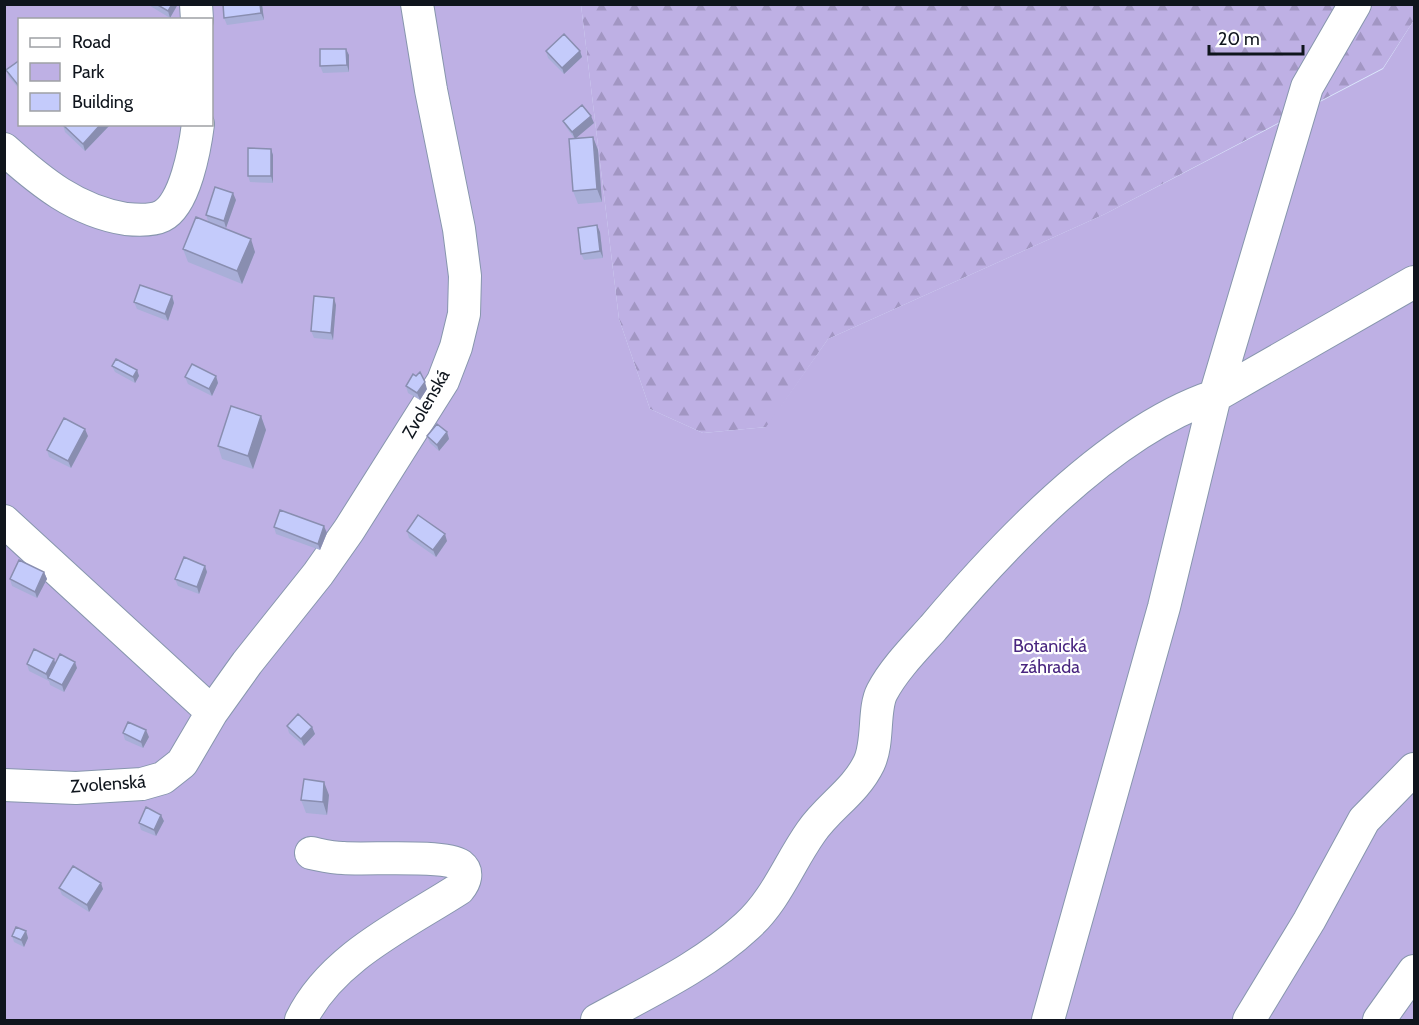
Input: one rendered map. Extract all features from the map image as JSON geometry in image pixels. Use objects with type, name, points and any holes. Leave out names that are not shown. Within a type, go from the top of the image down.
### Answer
[{"type":"street","name":"Zvolenská","points":[[4,785],[111,787],[142,784],[163,778],[182,763],[212,712],[349,530],[443,381],[456,347],[464,314],[465,276],[459,229],[431,90],[417,4]]},
{"type":"street","points":[[1048,1020],[1164,608],[1228,348],[1307,87],[1355,4]]},
{"type":"street","points":[[4,149],[59,194],[83,208],[138,220],[162,216],[178,199],[189,172],[198,126]]},
{"type":"street","points":[[597,1020],[710,955],[748,926],[776,892],[812,831],[856,786],[870,761],[881,693],[971,583],[1064,491],[1144,430],[1414,282]]},
{"type":"street","points":[[4,521],[212,712]]},
{"type":"street","points":[[1249,1020],[1309,921],[1364,820],[1414,769]]},
{"type":"street","points":[[301,1020],[328,983],[362,951],[459,889],[465,882],[465,872],[461,866],[443,861],[341,858],[311,853]]},
{"type":"street","points":[[1379,1020],[1414,971]]},
{"type":"green space","points":[[1414,4],[1414,20],[1383,68],[1105,214],[828,339],[767,427],[703,433],[650,409],[619,319],[581,5]]},
{"type":"green space","name":"Botanická záhrada","points":[[5,5],[581,5],[619,319],[650,409],[703,433],[766,427],[828,339],[1105,214],[1383,69],[1414,20],[1414,1020],[5,1020]]},
{"type":"building","points":[[156,4],[172,4],[168,11]]},
{"type":"building","points":[[223,4],[260,4],[261,13],[224,18]]},
{"type":"building","points":[[564,34],[580,51],[562,68],[546,51]]},
{"type":"building","points":[[320,49],[346,49],[347,65],[320,66]]},
{"type":"building","points":[[18,61],[18,85],[6,70]]},
{"type":"building","points":[[582,105],[591,116],[572,132],[563,121]]},
{"type":"building","points":[[64,126],[99,126],[83,144]]},
{"type":"building","points":[[593,137],[597,189],[573,191],[569,139]]},
{"type":"building","points":[[248,148],[271,149],[271,176],[248,176]]},
{"type":"building","points":[[215,187],[233,193],[224,221],[206,215]]},
{"type":"building","points":[[196,217],[251,239],[237,271],[183,249]]},
{"type":"building","points":[[597,225],[600,251],[581,254],[578,228]]},
{"type":"building","points":[[140,285],[172,296],[165,314],[134,302]]},
{"type":"building","points":[[314,296],[334,298],[331,333],[311,331]]},
{"type":"building","points":[[116,359],[137,370],[133,377],[112,366]]},
{"type":"building","points":[[192,364],[216,376],[209,389],[185,377]]},
{"type":"building","points":[[420,372],[425,382],[417,393],[406,386],[413,374],[416,376]]},
{"type":"building","points":[[231,406],[261,416],[248,456],[218,446]]},
{"type":"building","points":[[64,418],[85,429],[68,461],[47,450]]},
{"type":"building","points":[[437,424],[447,432],[437,445],[427,436]]},
{"type":"building","points":[[280,510],[324,526],[318,544],[274,527]]},
{"type":"building","points":[[418,515],[445,534],[433,550],[407,531]]},
{"type":"building","points":[[184,557],[205,566],[197,587],[175,579]]},
{"type":"building","points":[[19,560],[44,572],[35,592],[10,579]]},
{"type":"building","points":[[34,649],[54,659],[46,674],[27,664]]},
{"type":"building","points":[[60,654],[75,662],[62,685],[48,678]]},
{"type":"building","points":[[298,714],[312,727],[301,739],[287,726]]},
{"type":"building","points":[[128,722],[146,730],[141,742],[123,733]]},
{"type":"building","points":[[304,779],[324,782],[323,802],[301,800]]},
{"type":"building","points":[[146,807],[161,815],[154,830],[139,823]]},
{"type":"building","points":[[73,866],[101,883],[87,905],[59,888]]},
{"type":"building","points":[[16,927],[26,931],[21,940],[12,936]]}]
